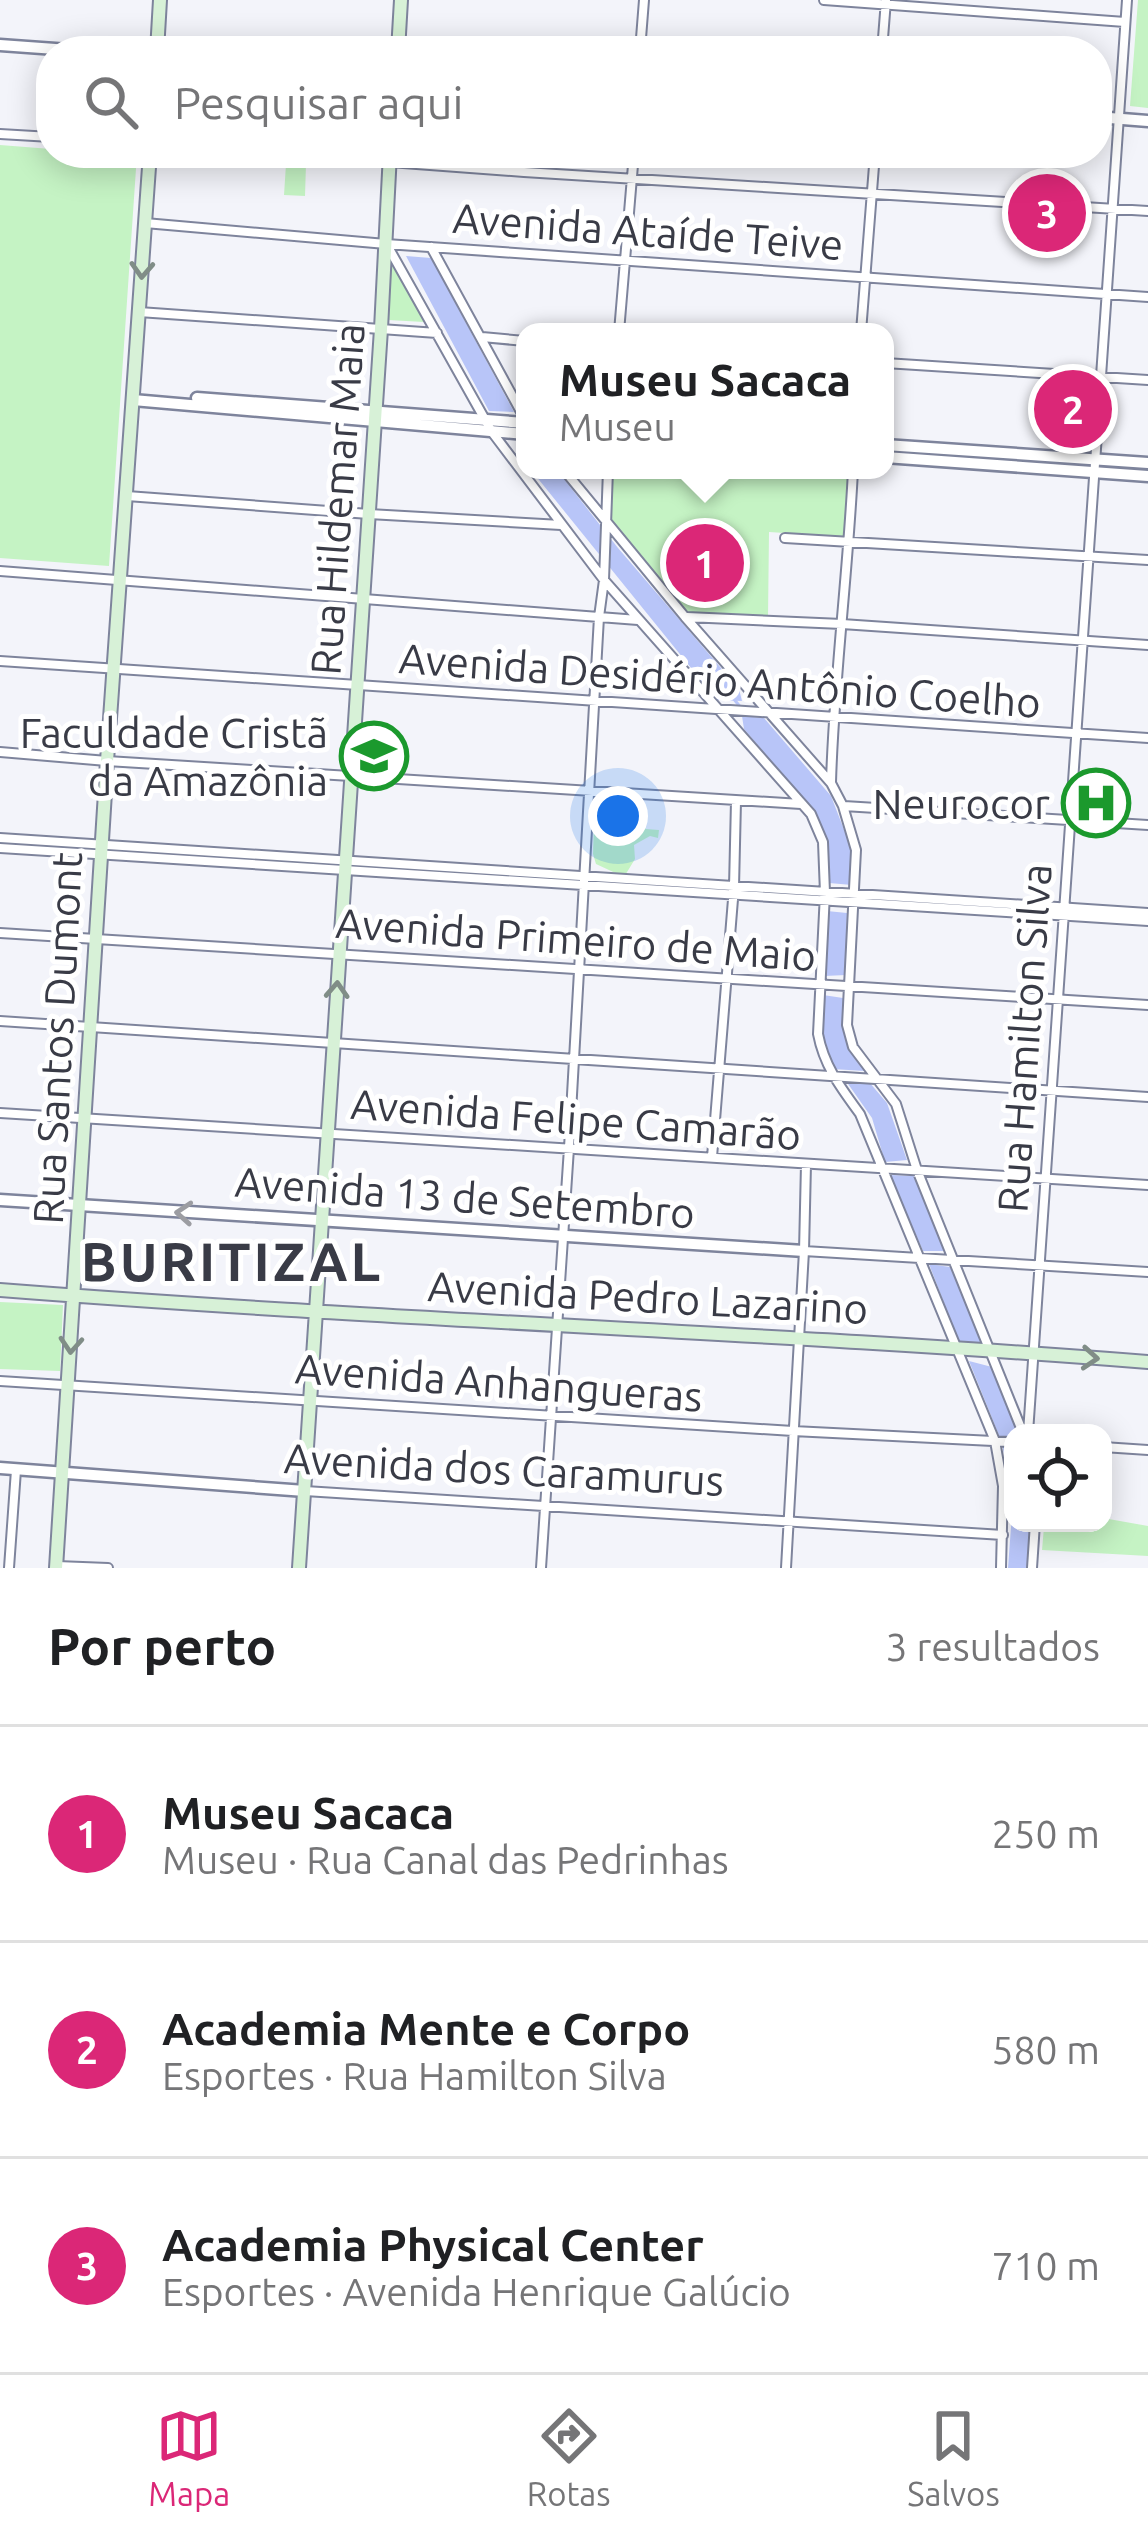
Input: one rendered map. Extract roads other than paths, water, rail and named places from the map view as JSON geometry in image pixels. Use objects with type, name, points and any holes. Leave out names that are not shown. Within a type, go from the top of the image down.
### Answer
[{"type":"main road","points":[[158,36],[160,0]]},
{"type":"main road","points":[[399,36],[401,0]]},
{"type":"main road","name":"Rua Santos Dumont","points":[[56,1567],[149,168]]},
{"type":"main road","name":"Rua Hildemar Maia","points":[[299,1568],[390,168]]},
{"type":"main road","name":"Avenida Pedro Lazarino","points":[[0,1290],[1148,1362]]},
{"type":"street","points":[[641,36],[644,0]]},
{"type":"street","points":[[824,0],[1126,22]]},
{"type":"street","name":"Rua Hamilton Silva","points":[[1026,1424],[1127,0]]},
{"type":"street","points":[[883,36],[885,2]]},
{"type":"street","points":[[0,45],[36,48]]},
{"type":"street","points":[[1112,118],[1148,121]]},
{"type":"street","points":[[0,134],[36,136]]},
{"type":"street","points":[[511,168],[1148,211]]},
{"type":"street","points":[[620,323],[633,168]]},
{"type":"street","points":[[862,323],[874,168]]},
{"type":"street","name":"Avenida Ataíde Teive","points":[[145,223],[1148,297]]},
{"type":"street","points":[[386,244],[516,458]]},
{"type":"street","points":[[431,247],[516,410]]},
{"type":"street","points":[[139,312],[439,333]]},
{"type":"street","points":[[481,337],[516,340]]},
{"type":"street","points":[[894,364],[1148,380]]},
{"type":"street","points":[[134,396],[516,425]]},
{"type":"street","points":[[894,447],[1095,466],[1148,464]]},
{"type":"street","points":[[894,457],[979,458]]},
{"type":"street","points":[[1095,466],[1148,476]]},
{"type":"street","points":[[530,479],[604,580],[811,814],[823,842],[828,898],[818,1034],[821,1054],[860,1114],[884,1167],[996,1441],[1003,1486],[1001,1568]]},
{"type":"street","points":[[571,479],[831,783],[843,806],[856,850],[847,988],[847,1025],[853,1047],[871,1078],[896,1104],[914,1170],[981,1349],[1020,1424]]},
{"type":"street","points":[[541,1568],[607,479]]},
{"type":"street","points":[[831,783],[852,479]]},
{"type":"street","points":[[126,496],[562,525]]},
{"type":"street","points":[[784,538],[1148,560]]},
{"type":"street","points":[[0,571],[640,621]]},
{"type":"street","points":[[685,617],[1148,645]]},
{"type":"street","name":"Avenida Desidério Antônio Coelho","points":[[0,662],[1148,738]]},
{"type":"street","points":[[0,752],[801,804]]},
{"type":"street","points":[[712,1156],[736,801]]},
{"type":"street","points":[[843,806],[1148,825]]},
{"type":"street","points":[[0,838],[22,845]]},
{"type":"street","points":[[0,848],[22,845],[1148,917]]},
{"type":"street","name":"Avenida Primeiro de Maio","points":[[0,933],[1148,1005]]},
{"type":"street","points":[[0,1021],[1148,1097]]},
{"type":"street","name":"Avenida Felipe Camarão","points":[[0,1113],[1148,1185]]},
{"type":"street","points":[[785,1568],[806,1164]]},
{"type":"street","name":"Avenida 13 de Setembro","points":[[0,1200],[948,1260]]},
{"type":"street","points":[[948,1260],[1148,1272]]},
{"type":"street","name":"Avenida Anhangueras","points":[[0,1381],[1004,1441]]},
{"type":"street","points":[[1112,1448],[1148,1450]]},
{"type":"street","name":"Avenida dos Caramurus","points":[[0,1468],[1003,1535]]},
{"type":"street","points":[[9,1568],[16,1470]]},
{"type":"street","points":[[1032,1568],[1034,1532]]},
{"type":"street","points":[[56,1567],[108,1568]]},
{"type":"water","points":[[406,256],[431,258],[514,412],[489,411]]},
{"type":"water","points":[[538,479],[564,479],[739,689],[742,701],[717,700]]},
{"type":"water","points":[[742,716],[764,718],[831,796],[850,845],[852,885],[829,883],[829,854],[815,813],[744,729]]},
{"type":"water","points":[[827,911],[847,913],[846,975],[824,976]]},
{"type":"water","points":[[823,995],[843,998],[848,1047],[865,1071],[832,1069],[822,1034]]},
{"type":"water","points":[[846,1081],[869,1082],[887,1103],[907,1160],[885,1162],[872,1118]]},
{"type":"water","points":[[890,1175],[914,1176],[946,1251],[923,1251]]},
{"type":"water","points":[[929,1264],[950,1267],[982,1342],[959,1342]]},
{"type":"water","points":[[969,1361],[992,1367],[1014,1424],[1004,1424],[1004,1453]]},
{"type":"water","points":[[1011,1532],[1030,1532],[1028,1568],[1008,1568]]},
{"type":"waterway","points":[[733,698],[750,719]]},
{"type":"place","name":"Academia Physical Center","points":[[1047,213]]},
{"type":"place","name":"Academia Mente e Corpo","points":[[1073,409]]},
{"type":"place","name":"Museu Sacaca","points":[[705,563]]},
{"type":"place","name":"Faculdade Cristã da Amazônia","points":[[374,756]]},
{"type":"place","name":"Neurocor","points":[[1096,803]]},
{"type":"district","name":"BURITIZAL","points":[[232,1261]]}]
